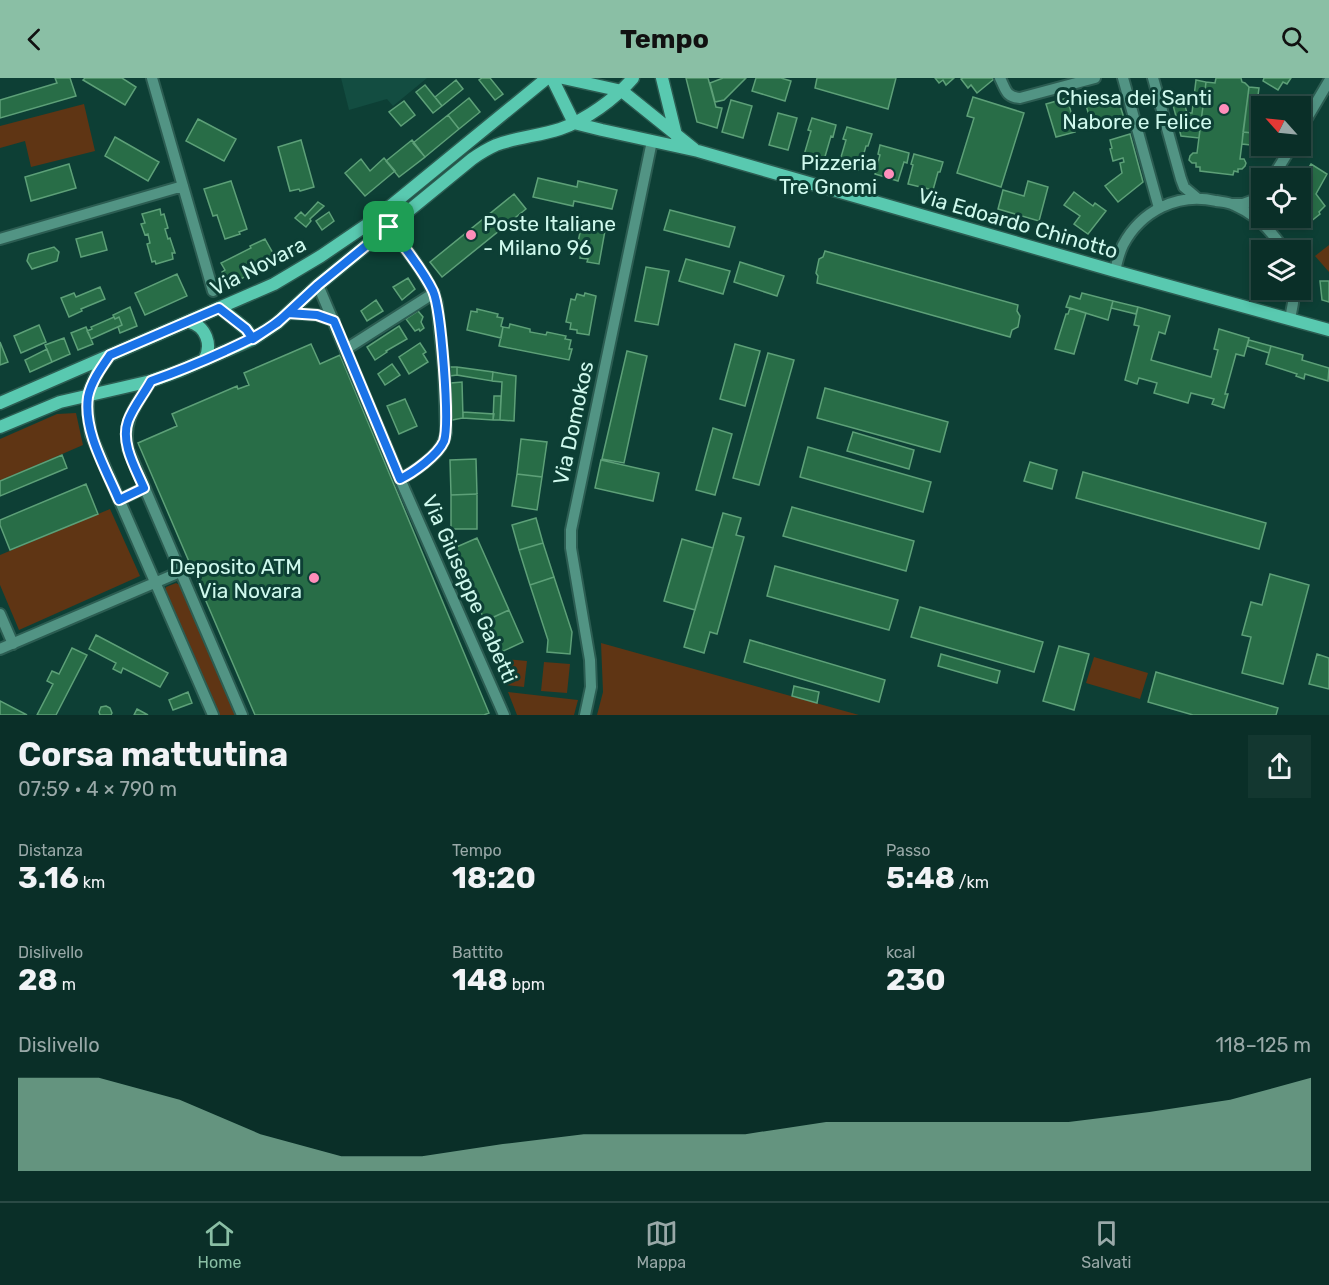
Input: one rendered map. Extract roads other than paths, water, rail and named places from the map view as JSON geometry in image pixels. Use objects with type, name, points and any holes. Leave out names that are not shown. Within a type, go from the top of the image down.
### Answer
[{"type":"street","points":[[152,78],[213,291]]},
{"type":"street","points":[[549,78],[574,123]]},
{"type":"street","name":"Via Novara","points":[[0,403],[274,284],[358,231],[549,78]]},
{"type":"street","points":[[563,78],[622,91],[698,151]]},
{"type":"street","name":"Via Novara","points":[[0,427],[60,402],[151,381],[253,339],[277,323],[318,285],[472,159],[501,143],[560,129],[574,123],[622,91],[633,78]]},
{"type":"street","points":[[662,78],[676,135]]},
{"type":"street","points":[[1000,78],[1008,94],[1020,98],[1095,78]]},
{"type":"street","points":[[1123,78],[1159,208]]},
{"type":"street","points":[[1153,78],[1181,179],[1184,187],[1197,198]]},
{"type":"street","points":[[1311,111],[1329,81]]},
{"type":"street","name":"Via Edoardo Chinotto","points":[[574,123],[698,151],[1329,330]]},
{"type":"street","name":"Via Domokos","points":[[585,715],[591,687],[590,667],[570,539],[652,141]]},
{"type":"street","points":[[0,239],[183,186]]},
{"type":"street","points":[[1115,271],[1120,252],[1138,224],[1172,201],[1197,198],[1232,204],[1251,201]]},
{"type":"street","points":[[1232,204],[1251,214]]},
{"type":"street","points":[[389,227],[434,293],[444,369],[446,433],[441,446],[436,453],[410,474],[400,479]]},
{"type":"street","name":"Via Giuseppe Gabetti","points":[[318,285],[400,479],[503,711]]},
{"type":"street","points":[[346,349],[434,293]]},
{"type":"street","points":[[1290,319],[1293,300]]},
{"type":"street","points":[[219,308],[246,329],[253,339]]},
{"type":"street","points":[[288,313],[317,315],[334,321]]},
{"type":"street","points":[[189,322],[199,326],[206,335],[208,354],[204,360]]},
{"type":"street","points":[[110,355],[98,371],[88,395],[87,412],[91,435],[213,715]]},
{"type":"street","points":[[151,381],[128,420],[126,436],[128,449],[242,715]]},
{"type":"street","points":[[119,500],[144,488]]},
{"type":"street","points":[[0,649],[180,572]]},
{"type":"street","points":[[0,614],[13,644]]},
{"type":"place","name":"Chiesa dei Santi Nabore e Felice","points":[[1224,109]]},
{"type":"place","name":"Pizzeria Tre Gnomi","points":[[889,174]]},
{"type":"place","name":"Poste Italiane - Milano 96","points":[[471,235]]},
{"type":"place","name":"Deposito ATM Via Novara","points":[[314,578]]}]
